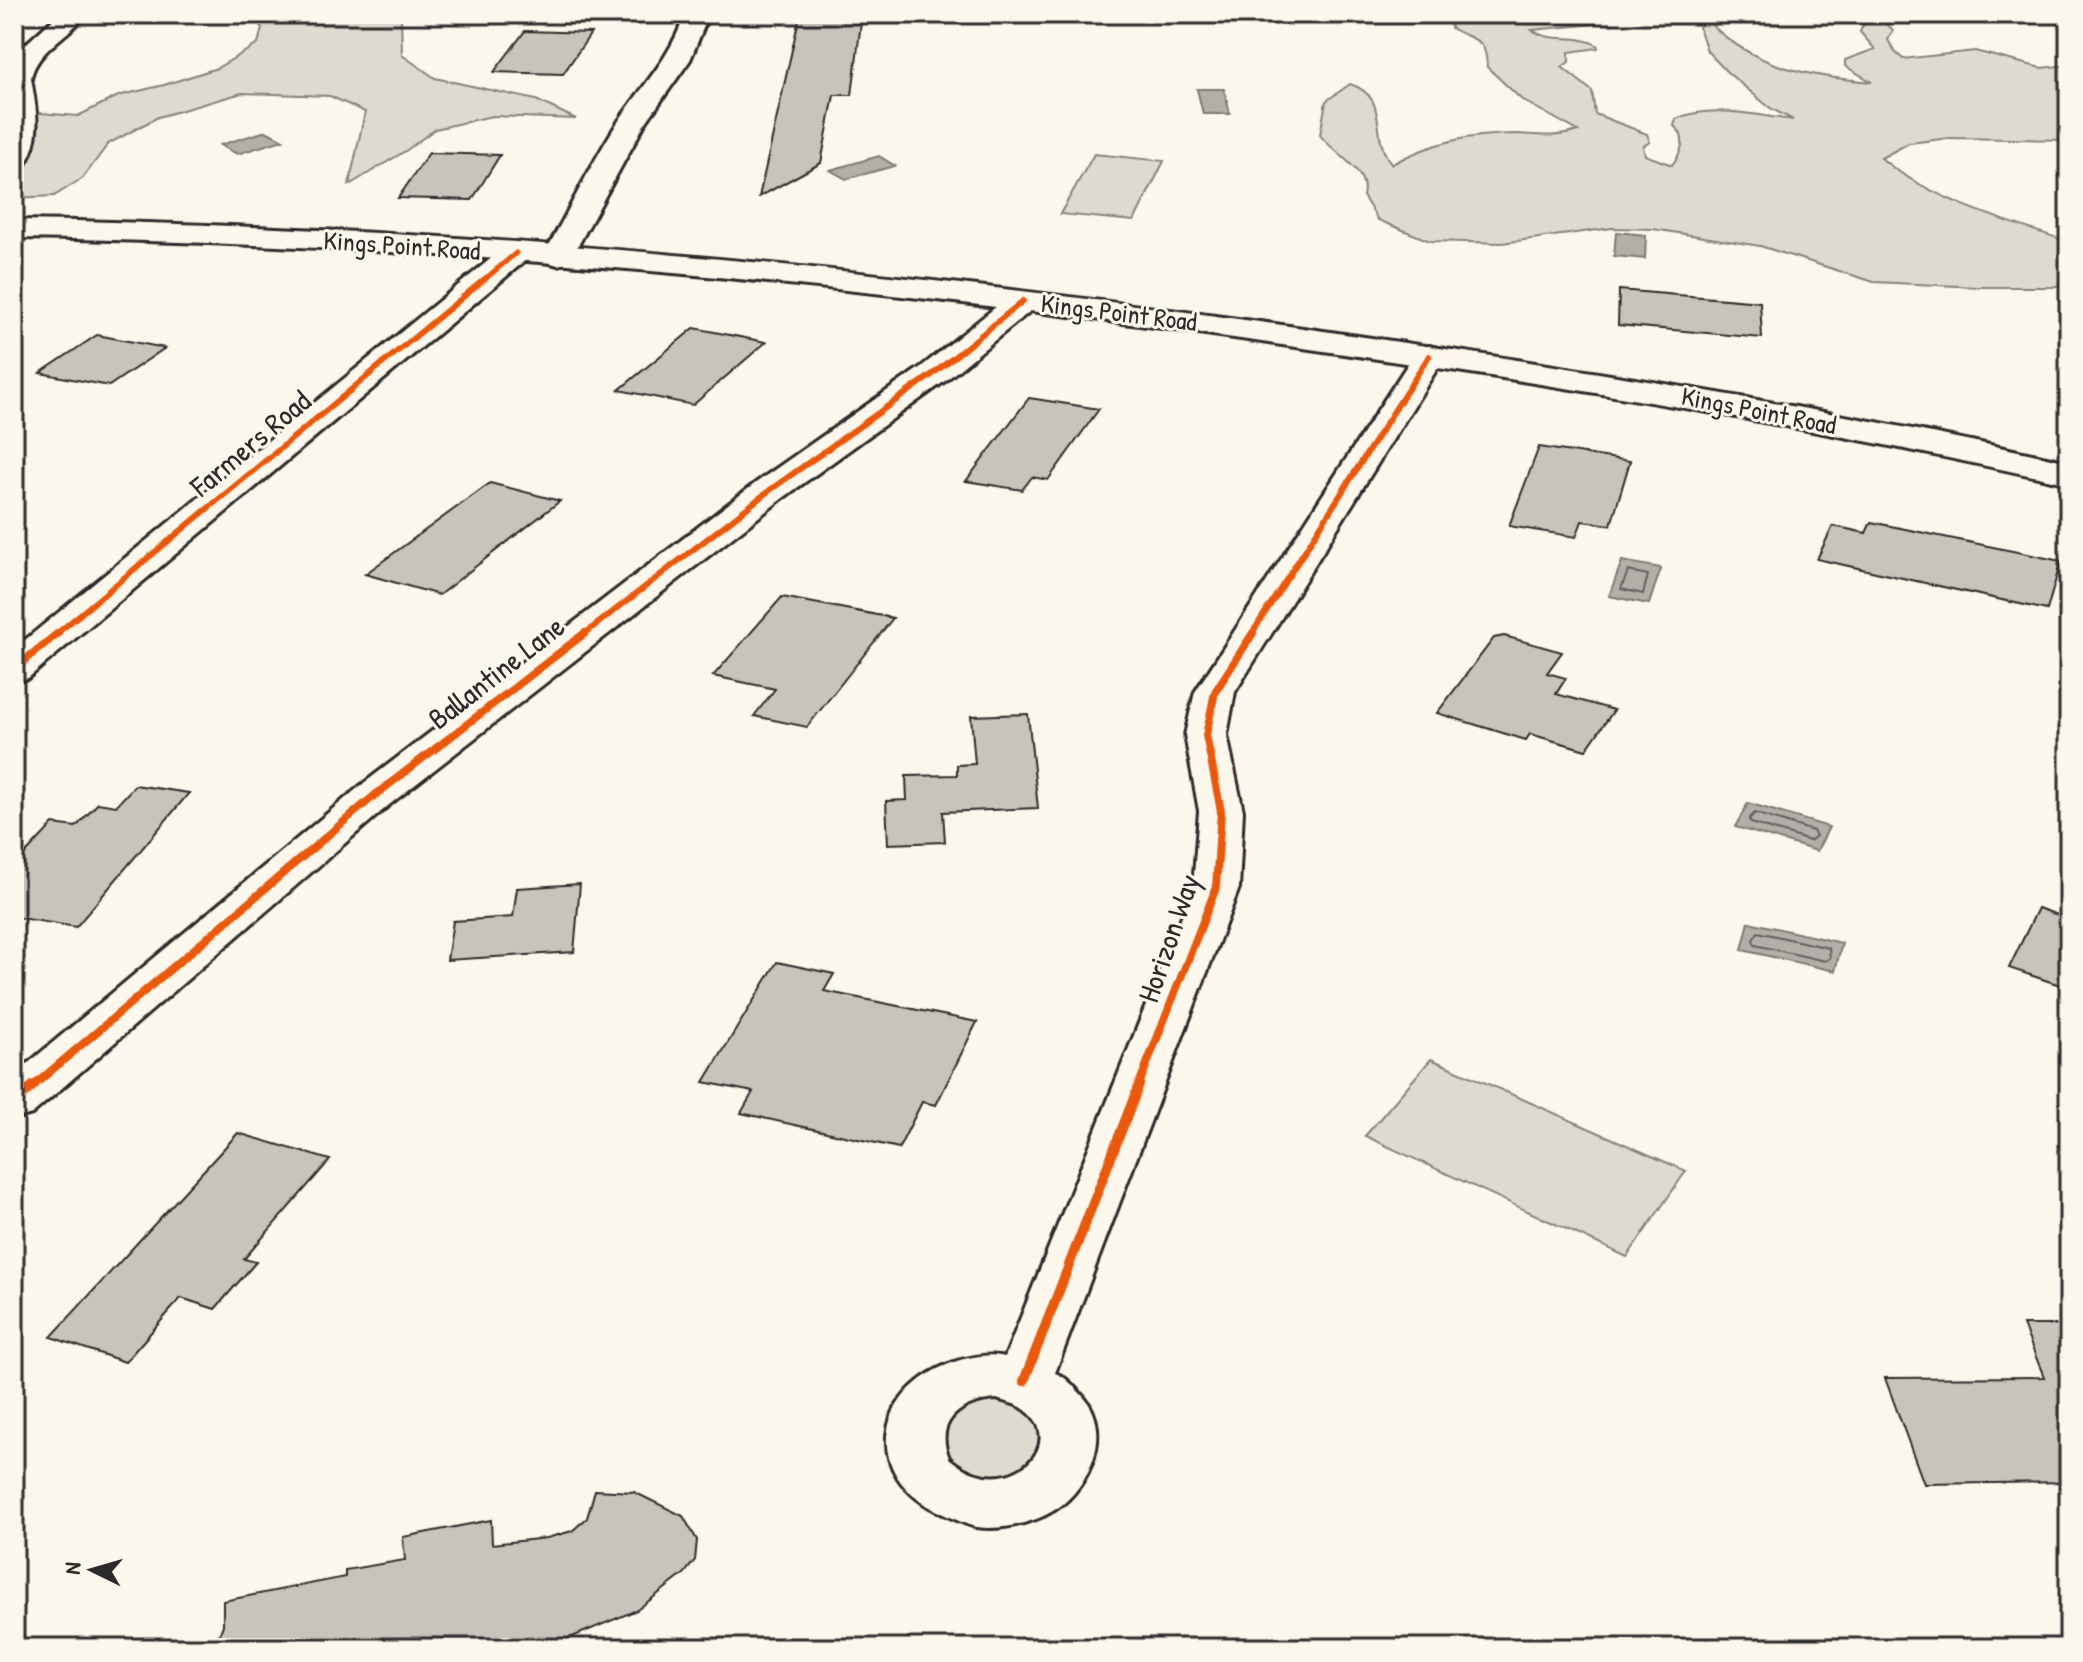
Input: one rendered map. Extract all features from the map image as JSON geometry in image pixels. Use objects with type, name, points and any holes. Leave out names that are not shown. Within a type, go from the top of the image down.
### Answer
[{"type":"street","points":[[14,160],[25,129],[18,78],[20,69],[37,47],[74,14]]},
{"type":"street","points":[[558,256],[628,128],[673,70],[691,40],[697,14]]},
{"type":"street","name":"Kings Point Road","points":[[14,229],[239,235],[558,256],[1155,316],[1623,385],[1771,411],[2069,473]]},
{"type":"street","name":"Farmers Road","points":[[14,669],[516,253]]},
{"type":"street","name":"Ballantine Lane","points":[[14,1102],[374,796],[770,490],[933,374],[1023,301]]},
{"type":"street","name":"Horizon Way","points":[[1024,1381],[1216,888],[1221,811],[1206,735],[1215,692],[1429,356]]},
{"type":"shaded area","points":[[401,14],[402,55],[435,78],[536,100],[576,119],[492,116],[435,129],[349,185],[365,112],[330,96],[242,93],[158,117],[108,144],[83,178],[54,196],[14,198],[14,111],[78,116],[118,96],[217,68],[258,44],[262,28],[253,16]]},
{"type":"shaded area","points":[[1501,14],[1594,16],[1595,24],[1532,30],[1548,37],[1589,41],[1597,45],[1598,48],[1569,52],[1569,62],[1562,67],[1592,91],[1595,114],[1647,134],[1650,142],[1643,146],[1645,155],[1672,165],[1682,145],[1681,135],[1674,126],[1676,119],[1719,111],[1793,120],[1770,108],[1707,51],[1699,27],[1705,18],[1723,35],[1761,59],[1804,72],[1849,80],[1872,82],[1845,66],[1845,60],[1875,49],[1860,32],[1863,25],[1880,18],[1893,30],[1888,40],[1903,59],[1975,51],[2041,68],[2069,65],[2069,140],[1950,138],[1909,143],[1881,158],[1922,186],[1946,197],[2069,242],[2069,283],[2052,287],[1978,287],[1874,282],[1760,246],[1653,229],[1612,228],[1502,243],[1430,241],[1378,220],[1363,196],[1361,178],[1320,135],[1326,101],[1350,84],[1371,98],[1381,142],[1392,164],[1422,150],[1468,138],[1500,134],[1555,135],[1578,131],[1522,100],[1487,67],[1481,44],[1451,28],[1450,23],[1455,20]]},
{"type":"shaded area","points":[[1094,154],[1164,161],[1134,221],[1060,214]]},
{"type":"shaded area","points":[[1431,1059],[1686,1171],[1627,1257],[1365,1136]]},
{"type":"shaded area","points":[[1004,1394],[1044,1419],[1042,1462],[991,1483],[943,1460],[938,1429],[955,1405]]},
{"type":"water","points":[[1197,89],[1224,89],[1230,114],[1203,114]]},
{"type":"water","points":[[266,131],[283,140],[237,154],[220,145]]},
{"type":"water","points":[[879,156],[895,166],[846,179],[830,170]]},
{"type":"water","points":[[1616,232],[1646,235],[1645,259],[1614,256]]},
{"type":"water","points":[[1622,561],[1661,568],[1649,604],[1609,596]]},
{"type":"water","points":[[1748,803],[1829,827],[1817,851],[1735,827]]},
{"type":"water","points":[[1749,922],[1842,943],[1835,971],[1742,950]]},
{"type":"building","points":[[800,14],[862,14],[852,95],[834,95],[821,163],[759,197]]},
{"type":"building","points":[[525,31],[591,33],[563,74],[494,72]]},
{"type":"building","points":[[429,153],[500,155],[472,200],[398,198]]},
{"type":"building","points":[[1619,290],[1760,302],[1762,338],[1618,325]]},
{"type":"building","points":[[694,328],[766,342],[693,405],[619,390]]},
{"type":"building","points":[[97,335],[165,348],[109,386],[40,373]]},
{"type":"building","points":[[1029,398],[1099,409],[1048,480],[1032,477],[1022,490],[966,481]]},
{"type":"building","points":[[1539,447],[1630,461],[1611,525],[1582,521],[1576,537],[1509,526]]},
{"type":"building","points":[[490,483],[560,501],[439,595],[365,574]]},
{"type":"building","points":[[1871,522],[2061,561],[2047,610],[1817,559],[1833,526],[1866,533]]},
{"type":"building","points":[[782,597],[893,618],[807,727],[754,716],[775,689],[713,676]]},
{"type":"building","points":[[1504,636],[1562,652],[1547,673],[1566,678],[1556,694],[1614,710],[1586,750],[1530,734],[1526,740],[1437,713],[1494,638]]},
{"type":"building","points":[[1028,714],[1038,808],[943,812],[945,842],[888,844],[886,801],[907,800],[906,776],[957,775],[957,765],[975,764],[971,716]]},
{"type":"building","points":[[135,785],[189,793],[76,927],[14,917],[14,866],[53,824],[76,827],[98,803],[116,806]]},
{"type":"building","points":[[580,884],[574,952],[447,960],[453,921],[513,917],[517,888]]},
{"type":"building","points":[[2038,908],[2069,919],[2069,988],[2009,968]]},
{"type":"building","points":[[777,962],[834,974],[824,991],[977,1022],[936,1105],[922,1102],[899,1148],[741,1113],[753,1092],[704,1082]]},
{"type":"building","points":[[238,1133],[330,1160],[244,1259],[256,1262],[215,1309],[181,1298],[125,1362],[51,1337]]},
{"type":"building","points":[[2023,1325],[2069,1325],[2069,1482],[1924,1484],[1885,1378],[2044,1377]]},
{"type":"building","points":[[595,1490],[634,1492],[683,1516],[697,1540],[695,1560],[684,1574],[637,1610],[546,1648],[214,1648],[223,1625],[223,1601],[345,1577],[345,1570],[405,1560],[403,1537],[491,1520],[492,1544],[547,1538],[572,1531],[587,1518]]},
{"type":"cycle path","points":[[14,669],[516,253]]},
{"type":"cycle path","points":[[14,1102],[374,796],[770,490],[933,374],[1023,301]]},
{"type":"cycle path","points":[[1024,1381],[1216,888],[1221,811],[1206,735],[1215,692],[1429,356]]}]
